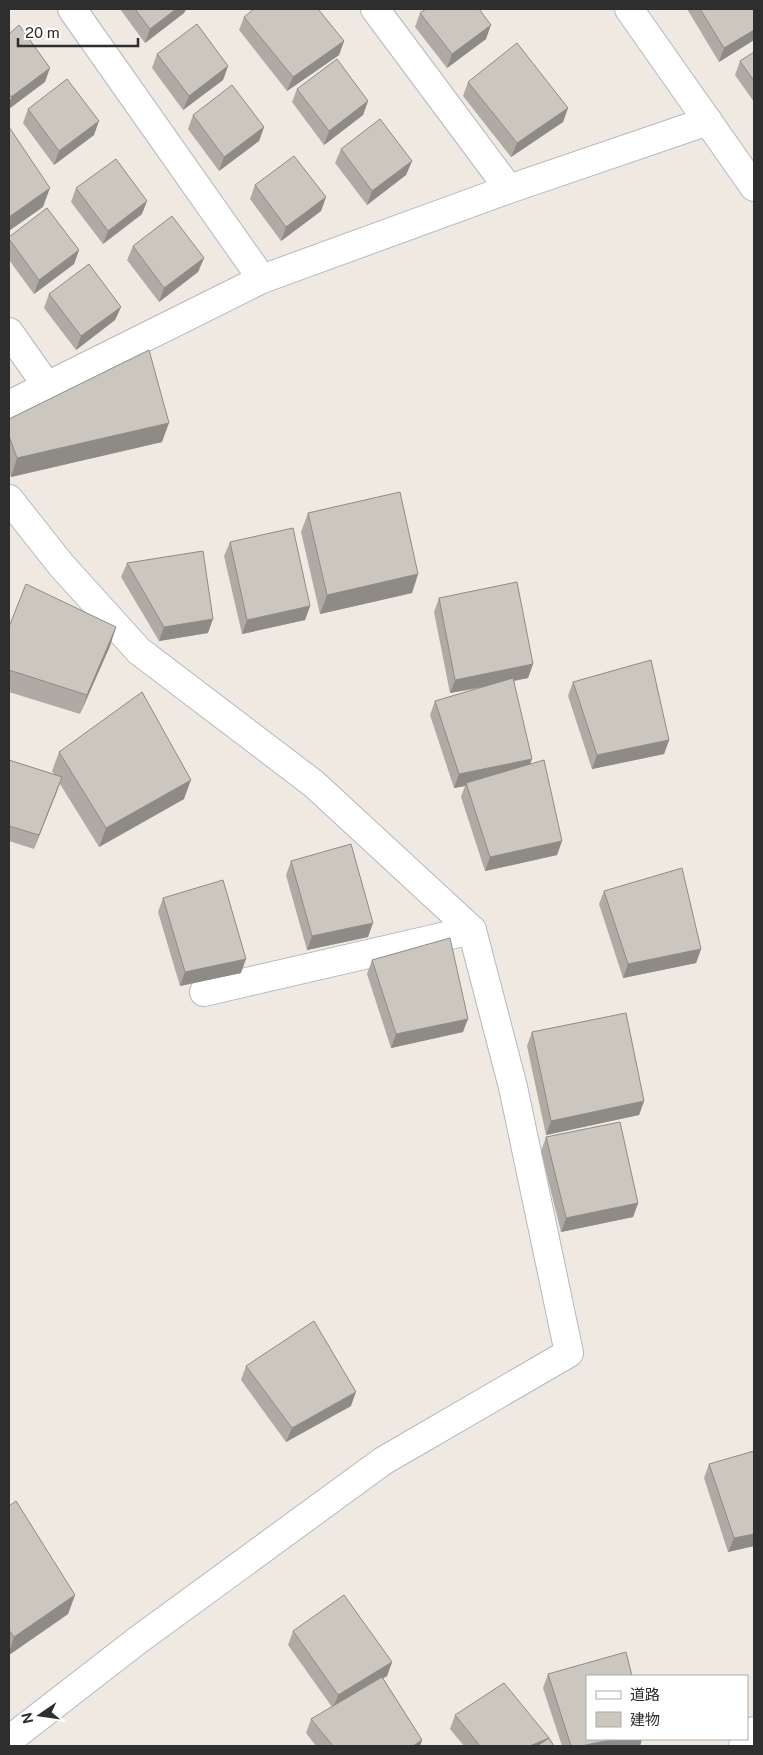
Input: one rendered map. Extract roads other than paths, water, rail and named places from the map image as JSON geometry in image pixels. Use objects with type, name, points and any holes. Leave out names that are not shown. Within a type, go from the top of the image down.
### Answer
[{"type":"street","points":[[72,9],[262,279]]},
{"type":"street","points":[[376,9],[509,190]]},
{"type":"street","points":[[628,9],[754,186]]},
{"type":"street","points":[[9,405],[262,279],[708,121]]},
{"type":"street","points":[[9,332],[47,386]]},
{"type":"street","points":[[9,499],[62,566],[139,651],[314,784],[472,930],[514,1088],[569,1353],[383,1461],[138,1640],[9,1740]]},
{"type":"street","points":[[204,992],[472,930]]}]
